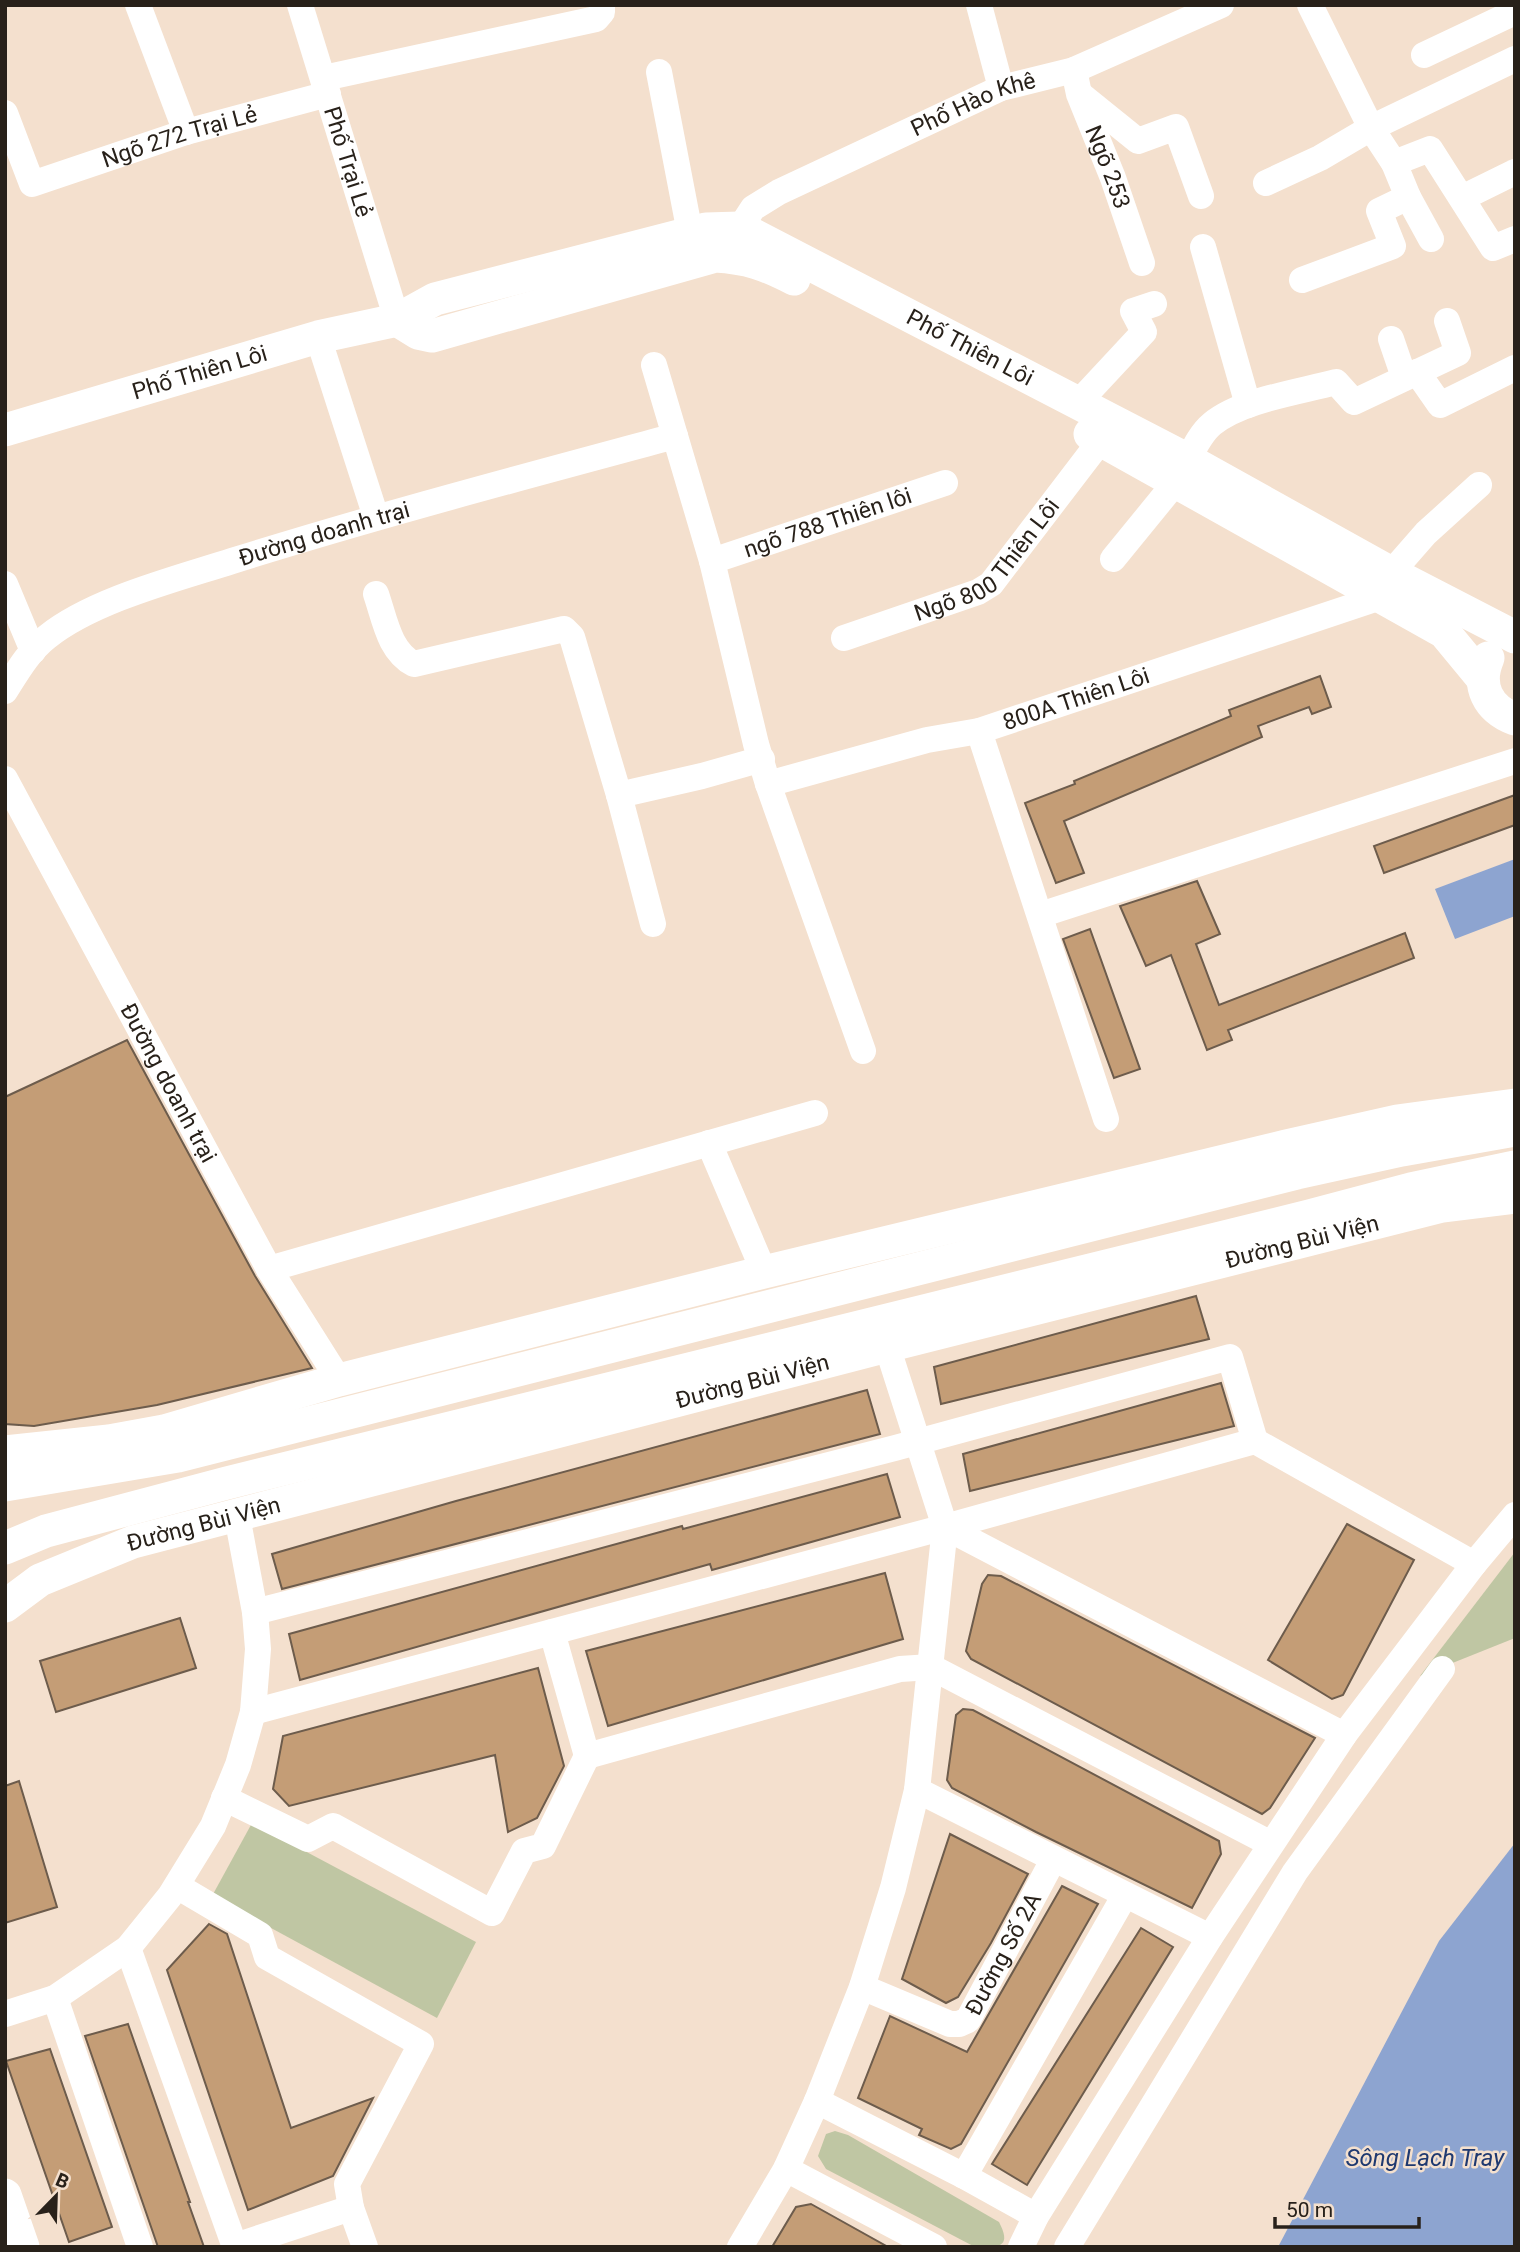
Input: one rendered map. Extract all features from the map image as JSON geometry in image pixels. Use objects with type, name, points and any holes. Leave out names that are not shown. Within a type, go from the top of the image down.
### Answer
[{"type":"main road","name":"Phố Thiên Lôi","points":[[5,429],[318,337],[397,320],[435,299],[706,229],[739,242],[1077,404],[1181,472],[1386,585],[1515,638]]},
{"type":"main road","name":"Phố Thiên Lôi","points":[[397,320],[418,333],[432,336],[715,256],[739,242]]},
{"type":"main road","name":"Phố Thiên Lôi","points":[[739,242],[763,263],[1101,440],[1181,472]]},
{"type":"main road","name":"Phố Thiên Lôi","points":[[1386,585],[1444,632],[1482,678],[1491,705],[1502,714],[1515,719]]},
{"type":"main road","points":[[1482,678],[1487,659],[1500,645],[1515,638]]},
{"type":"main road","points":[[5,1452],[110,1441],[171,1443],[339,1380],[764,1272],[1397,1121],[1515,1105]]},
{"type":"main road","points":[[5,1485],[1297,1173],[1402,1150],[1515,1130]]},
{"type":"main road","name":"Đường Bùi Viện","points":[[5,1606],[40,1580],[133,1542],[237,1516],[1309,1216],[1411,1189],[1515,1167]]},
{"type":"main road","points":[[1297,1173],[1309,1216]]},
{"type":"main road","name":"Đường Bùi Viện","points":[[5,1548],[46,1531],[226,1483],[1442,1206],[1515,1197]]},
{"type":"main road","points":[[226,1483],[237,1516]]},
{"type":"main road","points":[[5,2194],[23,2247]]},
{"type":"street","points":[[138,5],[186,132]]},
{"type":"street","name":"Phố Trại Lẻ","points":[[300,5],[397,320]]},
{"type":"street","name":"Ngõ 272 Trại Lẻ","points":[[5,113],[32,184],[326,86],[596,19],[602,12],[602,5]]},
{"type":"street","points":[[979,5],[1001,88]]},
{"type":"street","name":"Phố Hào Khê","points":[[739,242],[754,208],[779,192],[1001,88],[1076,82],[1221,5]]},
{"type":"street","points":[[1310,5],[1371,128],[1394,163],[1408,197],[1431,239]]},
{"type":"street","points":[[1424,55],[1515,12]]},
{"type":"street","points":[[1266,183],[1320,158],[1371,128],[1515,59]]},
{"type":"street","points":[[659,72],[690,233]]},
{"type":"street","points":[[1076,82],[1138,141],[1176,127],[1201,196]]},
{"type":"street","name":"Ngõ 253","points":[[1076,82],[1142,263]]},
{"type":"street","points":[[1394,163],[1430,149],[1493,248],[1515,239]]},
{"type":"street","points":[[1462,198],[1515,172]]},
{"type":"street","points":[[1302,281],[1393,246],[1379,211],[1408,197]]},
{"type":"street","points":[[1203,247],[1248,405]]},
{"type":"street","points":[[1077,404],[1144,332],[1133,311],[1154,304]]},
{"type":"street","points":[[1113,559],[1181,472],[1210,425],[1248,405],[1336,383],[1354,402],[1458,353],[1447,321]]},
{"type":"street","points":[[318,337],[376,517]]},
{"type":"street","points":[[1391,339],[1411,374],[1440,405],[1511,378]]},
{"type":"street","points":[[654,365],[712,561],[756,744],[863,1051]]},
{"type":"street","name":"Đường doanh trại","points":[[5,691],[20,666],[46,637],[80,617],[120,599],[376,517],[675,436]]},
{"type":"street","name":"Ngõ 800 Thiên Lôi","points":[[844,638],[978,592],[991,584],[1101,440]]},
{"type":"street","name":"ngõ 788 Thiên lôi","points":[[712,561],[945,483]]},
{"type":"street","points":[[1386,585],[1426,533],[1479,485]]},
{"type":"street","points":[[5,584],[33,652]]},
{"type":"street","name":"800A Thiên Lôi","points":[[619,795],[702,776],[765,772],[979,731],[1386,585]]},
{"type":"street","points":[[376,594],[393,644],[404,658],[414,664],[564,629],[572,637],[619,795],[653,924]]},
{"type":"street","points":[[979,731],[1106,1119]]},
{"type":"street","points":[[1040,915],[1515,761]]},
{"type":"street","name":"Đường doanh trại","points":[[5,779],[270,1269],[339,1380]]},
{"type":"street","points":[[270,1269],[816,1113]]},
{"type":"street","points":[[709,1143],[764,1272]]},
{"type":"street","points":[[740,2247],[786,2169],[817,2101],[862,1987],[893,1888],[917,1790],[945,1527],[884,1334]]},
{"type":"street","points":[[255,1612],[919,1441],[1230,1357],[1255,1441],[1474,1564]]},
{"type":"street","points":[[253,1712],[1255,1441]]},
{"type":"street","points":[[1021,2247],[1036,2216],[1210,1937],[1344,1735],[1474,1564],[1515,1515]]},
{"type":"street","points":[[5,2014],[55,1998],[128,1948],[177,1886],[213,1826],[238,1765],[253,1712],[258,1649],[255,1612],[237,1516]]},
{"type":"street","points":[[945,1527],[1344,1735]]},
{"type":"street","points":[[224,1798],[308,1839],[333,1826],[492,1913],[524,1851],[543,1846],[587,1755],[552,1632]]},
{"type":"street","points":[[587,1755],[900,1669],[931,1667],[1271,1844]]},
{"type":"street","points":[[1067,2247],[1295,1872],[1442,1669]]},
{"type":"street","points":[[917,1790],[1210,1937]]},
{"type":"street","name":"Đường Số 2A","points":[[862,1987],[950,2024],[968,2020],[1054,1860]]},
{"type":"street","points":[[177,1886],[260,1936],[267,1957],[421,2044],[347,2184],[351,2208],[365,2247]]},
{"type":"street","points":[[964,2176],[1125,1895]]},
{"type":"street","points":[[128,1948],[235,2247],[351,2208]]},
{"type":"street","points":[[55,1998],[140,2247]]},
{"type":"street","points":[[817,2101],[1036,2216]]},
{"type":"street","points":[[786,2169],[930,2246]]},
{"type":"green space","points":[[1515,1552],[1515,1638],[1420,1676]]},
{"type":"green space","points":[[252,1823],[476,1942],[437,2018],[212,1896]]},
{"type":"green space","points":[[835,2131],[848,2135],[999,2222],[1003,2231],[1003,2242],[996,2246],[975,2247],[826,2169],[818,2156],[826,2134]]},
{"type":"water","points":[[1515,859],[1515,916],[1455,939],[1435,889]]},
{"type":"water","name":"Sông Lạch Tray","points":[[1515,1843],[1515,2247],[1278,2247],[1439,1941]]},
{"type":"building","points":[[1320,676],[1331,707],[1312,714],[1309,707],[1258,726],[1262,737],[1064,821],[1084,873],[1056,883],[1025,803],[1231,716],[1229,710]]},
{"type":"building","points":[[1515,795],[1515,825],[1384,873],[1374,846]]},
{"type":"building","points":[[1197,881],[1220,934],[1196,944],[1219,1005],[1405,933],[1414,958],[1228,1030],[1232,1040],[1207,1050],[1171,955],[1146,966],[1120,906]]},
{"type":"building","points":[[1090,929],[1140,1069],[1114,1078],[1063,939]]},
{"type":"building","points":[[127,1040],[255,1276],[312,1368],[157,1405],[34,1426],[5,1424],[5,1097]]},
{"type":"building","points":[[1196,1296],[1209,1339],[941,1404],[934,1367]]},
{"type":"building","points":[[1221,1383],[1234,1426],[970,1491],[963,1454]]},
{"type":"building","points":[[867,1390],[880,1434],[282,1589],[272,1554],[456,1501]]},
{"type":"building","points":[[887,1474],[900,1517],[712,1570],[710,1564],[300,1680],[289,1634],[682,1526],[683,1529]]},
{"type":"building","points":[[1347,1524],[1414,1560],[1343,1695],[1332,1699],[1268,1660]]},
{"type":"building","points":[[885,1573],[903,1639],[608,1726],[586,1651]]},
{"type":"building","points":[[988,1575],[1001,1576],[1315,1738],[1270,1808],[1262,1814],[971,1659],[966,1651],[982,1584]]},
{"type":"building","points":[[180,1618],[196,1668],[56,1712],[40,1661]]},
{"type":"building","points":[[538,1668],[564,1766],[537,1818],[508,1832],[495,1755],[289,1806],[273,1789],[283,1736]]},
{"type":"building","points":[[963,1709],[973,1710],[1219,1841],[1221,1854],[1192,1908],[952,1788],[947,1780],[956,1715]]},
{"type":"building","points":[[19,1781],[57,1907],[5,1923],[5,1786]]},
{"type":"building","points":[[950,1834],[1028,1874],[958,1997],[946,2003],[902,1979]]},
{"type":"building","points":[[1062,1886],[1098,1904],[961,2144],[951,2149],[919,2135],[922,2129],[858,2098],[890,2016],[967,2052]]},
{"type":"building","points":[[209,1924],[227,1934],[291,2128],[373,2098],[333,2176],[248,2210],[167,1970]]},
{"type":"building","points":[[1141,1928],[1173,1947],[1027,2185],[992,2164]]},
{"type":"building","points":[[128,2024],[204,2247],[158,2247],[85,2036]]},
{"type":"building","points":[[50,2049],[112,2227],[69,2242],[6,2061]]},
{"type":"building","points":[[811,2204],[888,2247],[772,2247],[796,2207]]}]
